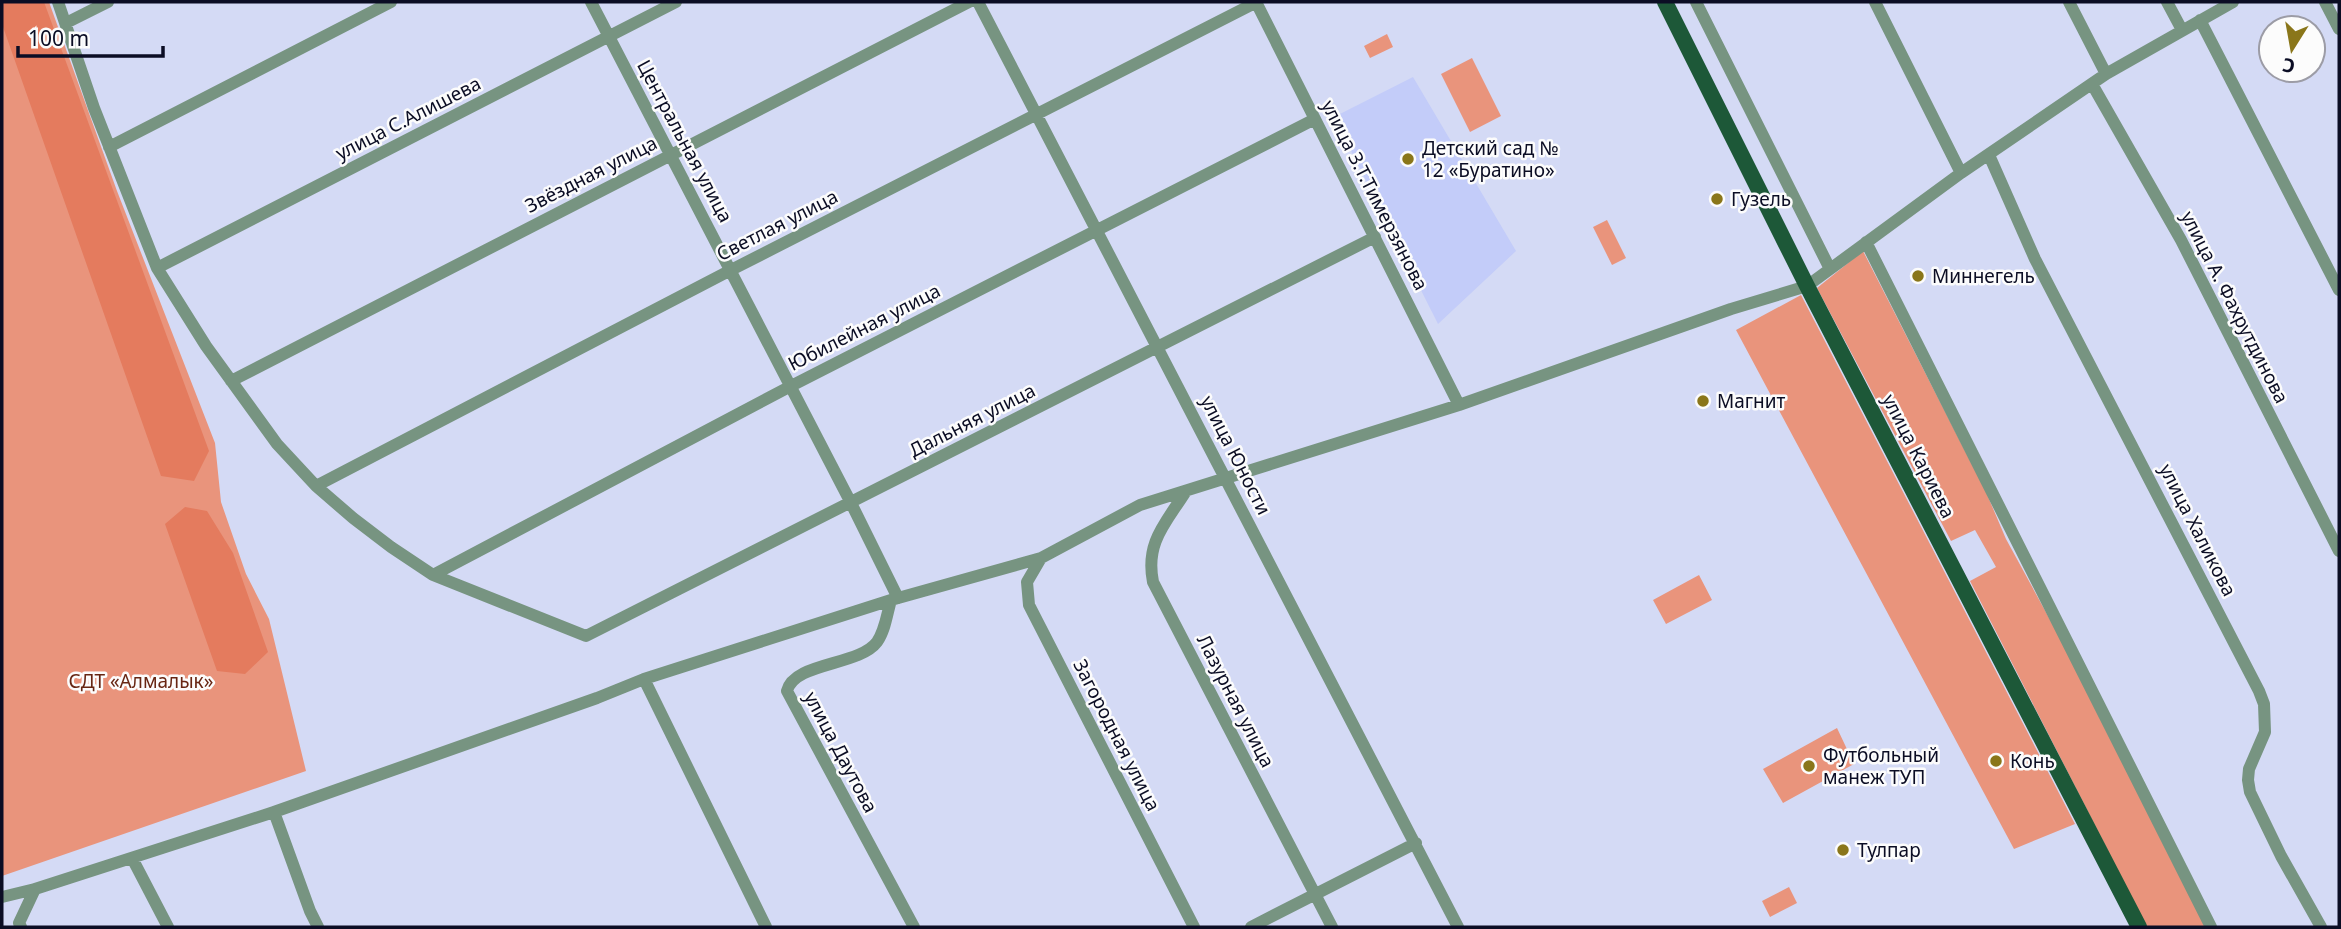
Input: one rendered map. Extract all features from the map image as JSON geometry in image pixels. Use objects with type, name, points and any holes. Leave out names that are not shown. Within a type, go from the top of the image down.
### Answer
[{"type":"main road","name":"улица Кариева","points":[[1665,2],[1807,286],[2138,927]]},
{"type":"street","points":[[58,2],[109,147],[157,268],[183,311],[277,444],[316,486],[381,540],[433,575]]},
{"type":"street","points":[[66,23],[108,2]]},
{"type":"street","points":[[109,147],[391,2]]},
{"type":"street","name":"Центральная улица","points":[[591,2],[851,502],[894,599]]},
{"type":"street","name":"улица С.Алишева","points":[[157,268],[676,2]]},
{"type":"street","name":"Звёздная улица","points":[[231,381],[969,2]]},
{"type":"street","name":"улица Юности","points":[[978,2],[1458,927]]},
{"type":"street","name":"Светлая улица","points":[[316,486],[1256,2]]},
{"type":"street","name":"улица З.Т.Тимерзянова","points":[[1256,2],[1459,405]]},
{"type":"street","points":[[1696,2],[1830,270]]},
{"type":"street","points":[[1875,2],[1961,173]]},
{"type":"street","points":[[2069,2],[2106,74]]},
{"type":"street","points":[[2167,2],[2182,30]]},
{"type":"street","points":[[2,897],[274,812],[597,698],[643,679],[894,599],[1041,558],[1140,505],[1459,405],[1731,309],[1807,286],[1961,173],[2106,74],[2233,2]]},
{"type":"street","points":[[2325,2],[2339,29]]},
{"type":"street","points":[[2200,20],[2339,290]]},
{"type":"street","name":"улица А. Фахрутдинова","points":[[2092,84],[2181,240],[2339,551]]},
{"type":"street","name":"Юбилейная улица","points":[[433,575],[791,386],[1315,118]]},
{"type":"street","name":"улица Халикова","points":[[1989,155],[2035,259],[2259,691],[2264,704],[2265,732],[2249,769],[2250,792],[2281,856],[2321,927]]},
{"type":"street","name":"Дальняя улица","points":[[433,575],[586,636],[1374,237]]},
{"type":"street","points":[[1866,242],[2211,927]]},
{"type":"street","name":"Лазурная улица","points":[[1186,491],[1151,549],[1149,564],[1153,582],[1332,927]]},
{"type":"street","name":"Загородная улица","points":[[1041,558],[1027,582],[1029,606],[1194,927]]},
{"type":"street","name":"улица Даутова","points":[[894,599],[881,634],[870,649],[794,679],[787,691],[914,927]]},
{"type":"street","points":[[643,679],[766,927]]},
{"type":"street","points":[[274,812],[318,927]]},
{"type":"street","points":[[1251,927],[1416,843]]},
{"type":"street","points":[[132,858],[168,927]]},
{"type":"street","points":[[21,927],[19,923],[34,889]]},
{"type":"shaded area","points":[[2,2],[44,2],[209,451],[194,481],[161,476],[2,24]]},
{"type":"shaded area","name":"Детский сад № 12 «Буратино»","points":[[1413,77],[1516,251],[1438,324],[1334,117]]},
{"type":"shaded area","points":[[185,507],[207,511],[233,553],[268,652],[245,674],[217,671],[165,524]]},
{"type":"green space","name":"СДТ «Алмалык»","points":[[2,2],[49,2],[117,191],[215,443],[221,502],[246,574],[269,619],[306,771],[2,876]]},
{"type":"green space","points":[[1387,34],[1393,47],[1370,58],[1364,46]]},
{"type":"green space","points":[[1472,58],[1501,116],[1470,132],[1441,74]]},
{"type":"green space","points":[[1607,220],[1626,258],[1612,265],[1593,227]]},
{"type":"green space","points":[[1863,251],[1986,492],[2006,539],[2060,638],[2208,927],[2147,927],[1970,581],[1996,567],[1975,530],[1951,541],[1817,288]]},
{"type":"green space","points":[[1801,295],[2075,824],[2014,849],[1736,330]]},
{"type":"green space","points":[[1699,575],[1712,600],[1666,624],[1653,600]]},
{"type":"green space","name":"Футбольный манеж ТУП","points":[[1837,728],[1854,764],[1783,803],[1763,769]]},
{"type":"green space","points":[[1789,887],[1797,903],[1770,917],[1762,901]]},
{"type":"place","name":"Детский сад № 12 «Буратино»","points":[[1408,159]]},
{"type":"place","name":"Гузель","points":[[1717,199]]},
{"type":"place","name":"Миннегель","points":[[1918,276]]},
{"type":"place","name":"Магнит","points":[[1703,401]]},
{"type":"place","name":"Конь","points":[[1996,761]]},
{"type":"place","name":"Футбольный манеж ТУП","points":[[1809,766]]},
{"type":"place","name":"Тулпар","points":[[1843,850]]}]
